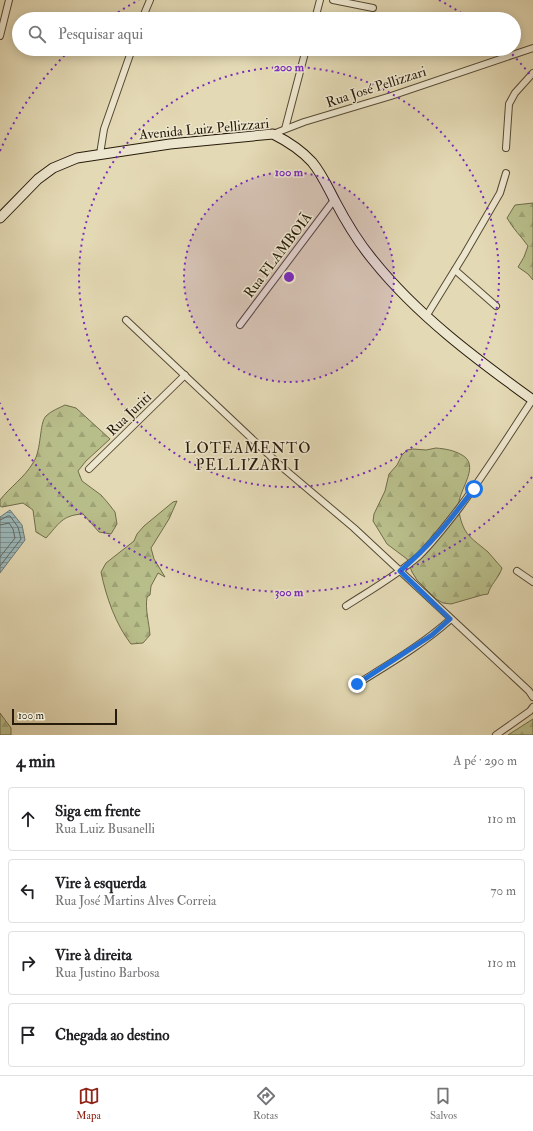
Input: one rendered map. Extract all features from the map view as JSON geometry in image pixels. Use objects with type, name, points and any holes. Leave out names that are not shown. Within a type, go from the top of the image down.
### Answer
[{"type":"main road","name":"Avenida Luiz Pellizzari","points":[[0,218],[38,179],[53,168],[77,158],[170,144],[273,134],[288,142],[312,162],[330,189],[334,200],[355,236],[398,289],[427,316],[483,363],[533,399]]},
{"type":"street","points":[[0,36],[9,0]]},
{"type":"street","points":[[145,12],[150,0]]},
{"type":"street","points":[[317,12],[320,0]]},
{"type":"street","points":[[333,0],[374,8]]},
{"type":"street","name":"Rua José Pellizzari","points":[[521,52],[533,48]]},
{"type":"street","points":[[100,154],[104,129],[130,56]]},
{"type":"street","points":[[285,129],[304,56]]},
{"type":"street","name":"Rua José Pellizzari","points":[[273,134],[509,56]]},
{"type":"street","points":[[506,148],[509,104],[515,93],[533,73]]},
{"type":"street","points":[[427,316],[500,193],[506,174]]},
{"type":"street","name":"Rua FLAMBOIÃ","points":[[240,325],[334,200]]},
{"type":"street","points":[[455,270],[496,306]]},
{"type":"street","points":[[126,320],[283,468],[354,528],[529,691],[533,697]]},
{"type":"street","name":"Rua Juriti","points":[[89,469],[185,375]]},
{"type":"street","points":[[346,606],[400,571],[419,555],[442,530],[474,489],[533,399]]},
{"type":"street","points":[[517,571],[533,582]]},
{"type":"street","points":[[357,684],[427,639],[450,619]]},
{"type":"street","points":[[496,735],[530,711],[533,707]]},
{"type":"green space","points":[[533,203],[533,280],[528,274],[518,267],[528,246],[507,218],[515,205]]},
{"type":"green space","points":[[65,405],[76,408],[110,439],[86,461],[78,471],[82,481],[101,495],[115,512],[117,524],[111,534],[99,532],[83,514],[65,518],[46,538],[36,532],[33,510],[23,503],[2,507],[0,506],[0,500],[25,473],[36,458],[44,419],[53,411]]},
{"type":"green space","points":[[436,448],[456,452],[467,459],[469,464],[468,477],[459,502],[461,520],[467,534],[488,552],[502,568],[488,594],[451,604],[443,603],[436,599],[417,580],[407,559],[387,544],[373,521],[374,514],[385,491],[389,474],[397,465],[402,455],[407,450],[426,450]]},
{"type":"green space","points":[[177,501],[169,519],[151,548],[154,559],[165,577],[158,573],[151,586],[150,595],[147,597],[150,635],[143,643],[131,644],[112,610],[101,572],[106,563],[134,541],[137,534],[144,526],[173,502]]},
{"type":"green space","points":[[0,713],[11,728],[11,735],[0,735]]},
{"type":"green space","points":[[533,719],[533,735],[508,735]]},
{"type":"water","points":[[10,510],[22,525],[25,540],[0,573],[0,517]]},
{"type":"district","name":"LOTEAMENTO PELLIZARI I","points":[[248,456]]},
{"type":"route","points":[[357,684],[406,654],[432,635],[450,619],[400,571],[432,542],[474,489]]}]
